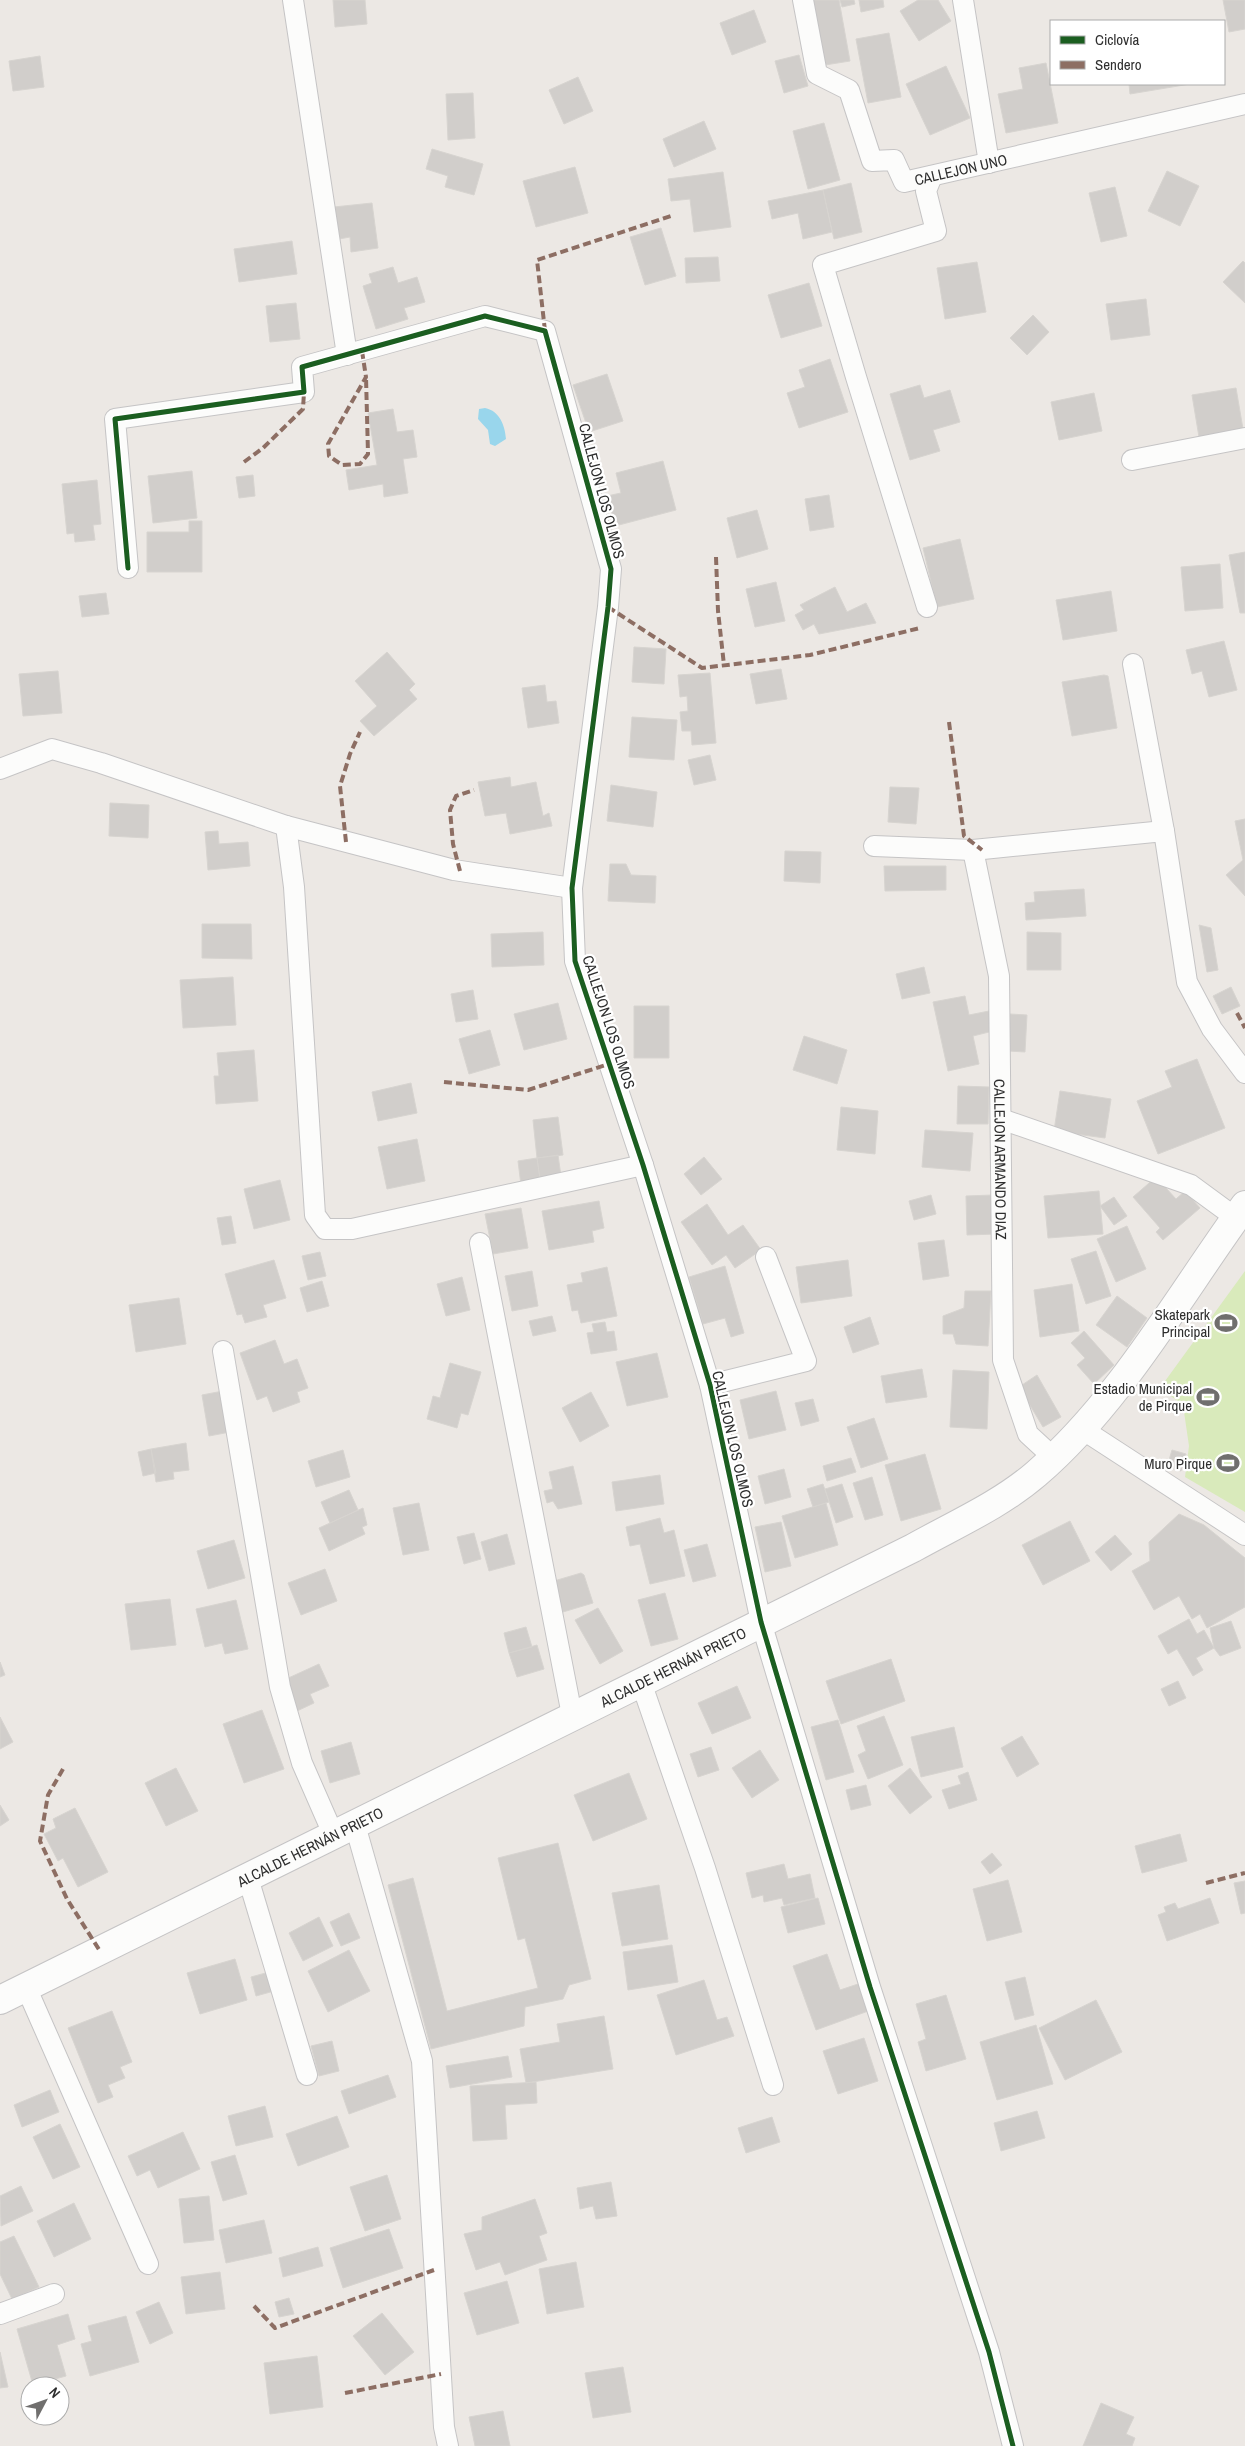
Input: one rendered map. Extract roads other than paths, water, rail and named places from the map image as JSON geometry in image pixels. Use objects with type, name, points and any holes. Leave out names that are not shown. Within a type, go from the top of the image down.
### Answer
[{"type":"main road","name":"ALCALDE HERNÁN PRIETO","points":[[0,2000],[345,1831],[640,1682],[913,1548],[998,1501],[1054,1458],[1112,1394],[1241,1212]]},
{"type":"street","points":[[128,568],[115,419],[304,392],[302,368],[347,355],[292,0]]},
{"type":"street","name":"CALLEJON UNO","points":[[804,0],[817,74],[849,90],[872,161],[894,160],[904,182],[1245,104]]},
{"type":"street","points":[[963,0],[989,163]]},
{"type":"street","points":[[927,607],[823,264],[936,231],[926,191],[932,176]]},
{"type":"street","name":"CALLEJON LOS OLMOS","points":[[347,355],[485,316],[545,331],[611,569],[608,607],[572,888],[575,961],[643,1165],[710,1385],[761,1622],[870,1987],[989,2352],[1013,2446]]},
{"type":"street","points":[[1132,460],[1245,438]]},
{"type":"street","points":[[1133,664],[1164,831],[1187,982],[1212,1029],[1245,1073]]},
{"type":"street","points":[[0,769],[52,749],[101,763],[286,826],[454,870],[572,888]]},
{"type":"street","points":[[286,826],[294,887],[315,1215],[325,1229],[352,1229],[643,1165]]},
{"type":"street","points":[[874,846],[973,850],[1164,831]]},
{"type":"street","name":"CALLEJON ARMANDO DIAZ","points":[[973,850],[999,976],[1003,1360],[1028,1434],[1054,1458]]},
{"type":"street","points":[[1001,1119],[1191,1185],[1241,1212]]},
{"type":"street","points":[[480,1243],[572,1716]]},
{"type":"street","points":[[710,1385],[806,1361],[766,1257]]},
{"type":"street","points":[[223,1351],[280,1687],[302,1764],[345,1831],[422,2061],[444,2427],[448,2446]]},
{"type":"street","points":[[1082,1429],[1245,1535]]},
{"type":"street","points":[[640,1682],[705,1868],[773,2085]]},
{"type":"street","points":[[248,1878],[307,2075]]},
{"type":"street","points":[[26,1988],[148,2264]]},
{"type":"street","points":[[0,2314],[54,2294]]},
{"type":"water","points":[[485,408],[498,416],[504,429],[506,439],[495,446],[490,444],[488,430],[478,419],[479,409]]},
{"type":"place","name":"Skatepark Principal","points":[[1226,1323]]},
{"type":"place","name":"Estadio Municipal de Pirque","points":[[1208,1397]]},
{"type":"place","name":"Muro Pirque","points":[[1228,1463]]}]
